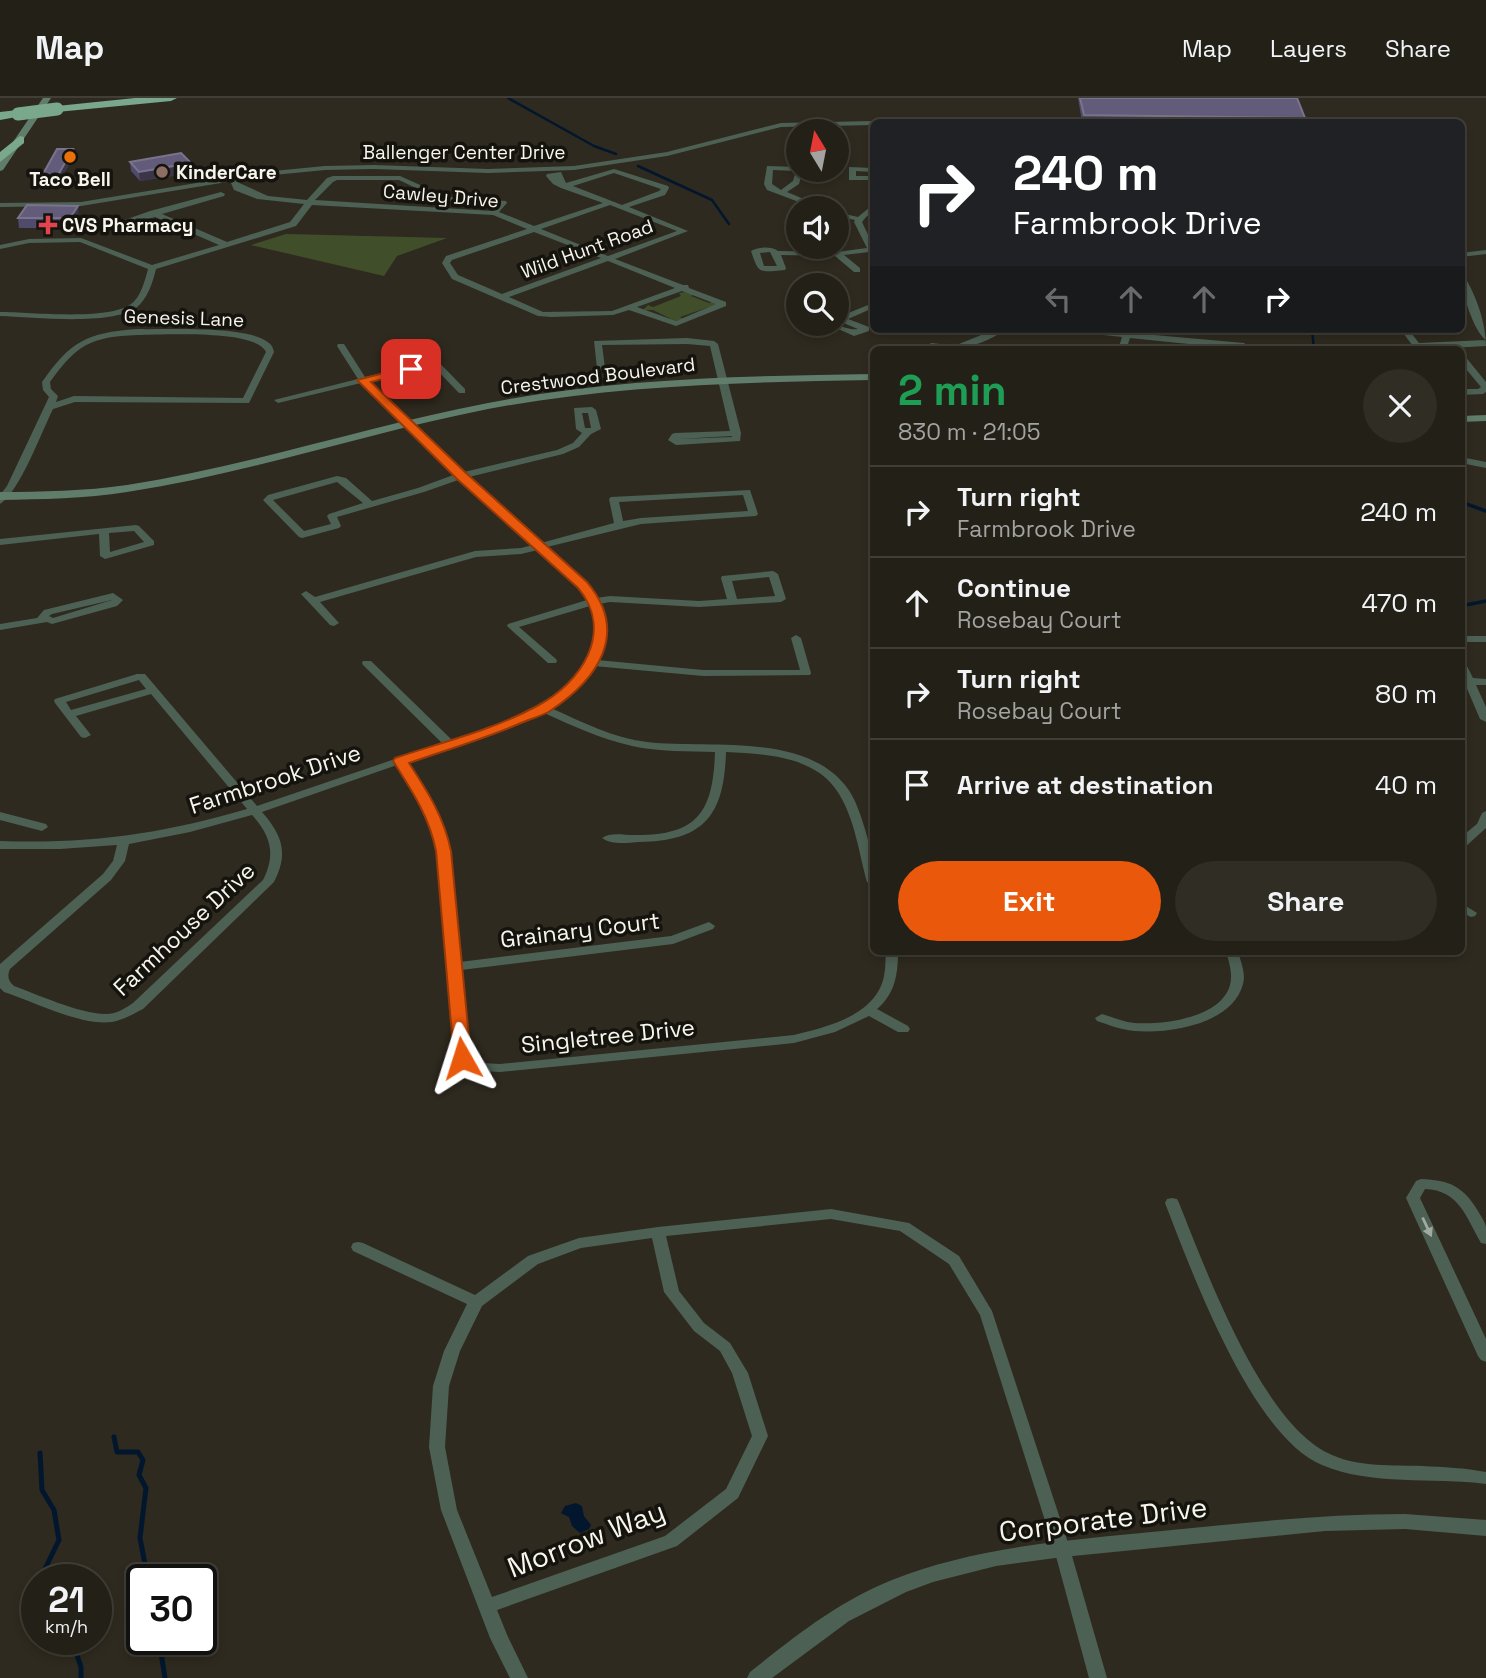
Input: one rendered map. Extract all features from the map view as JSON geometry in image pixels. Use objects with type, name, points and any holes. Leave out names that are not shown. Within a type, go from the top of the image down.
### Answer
[{"type":"highway","points":[[0,116],[171,98]]},
{"type":"highway","points":[[0,159],[19,140]]},
{"type":"main road","points":[[0,168],[47,98]]},
{"type":"main road","name":"Crestwood Boulevard","points":[[3,494],[57,496],[172,481],[406,422],[478,400],[543,388],[633,378],[870,369]]},
{"type":"main road","name":"Crestwood Boulevard","points":[[721,376],[870,377]]},
{"type":"main road","points":[[1465,410],[1486,409]]},
{"type":"main road","points":[[1465,419],[1486,418]]},
{"type":"street","name":"Ballenger Center Drive","points":[[0,205],[95,201],[343,167],[554,171],[667,154],[781,125],[870,123]]},
{"type":"street","points":[[786,169],[770,168],[768,184],[792,196]]},
{"type":"street","points":[[870,170],[852,169],[852,178],[870,178]]},
{"type":"street","points":[[554,171],[562,179],[562,184]]},
{"type":"street","points":[[614,171],[665,188],[662,193],[622,207],[562,184],[614,171]]},
{"type":"street","points":[[0,247],[24,241],[81,240],[152,268],[289,226],[332,179],[400,178],[446,199],[503,203],[494,213]]},
{"type":"street","name":"Cawley Drive","points":[[232,181],[265,197],[494,213],[722,301],[723,306],[676,324],[632,309]]},
{"type":"street","points":[[782,192],[796,182]]},
{"type":"street","points":[[119,225],[221,194]]},
{"type":"street","name":"Ballenger Center Drive","points":[[0,198],[95,201]]},
{"type":"street","points":[[610,203],[446,260],[455,277],[551,315],[600,315],[632,309],[685,286]]},
{"type":"street","name":"Wild Hunt Road","points":[[502,297],[684,231],[622,207]]},
{"type":"street","points":[[849,217],[859,219],[870,211]]},
{"type":"street","points":[[153,213],[224,244]]},
{"type":"street","points":[[859,219],[860,231],[870,246]]},
{"type":"street","points":[[849,253],[870,250]]},
{"type":"street","points":[[1465,255],[1486,252]]},
{"type":"street","points":[[776,253],[786,253]]},
{"type":"street","points":[[843,259],[857,270]]},
{"type":"street","points":[[0,314],[84,316],[125,310],[138,302],[152,268]]},
{"type":"street","points":[[1458,346],[1486,341],[1475,321],[1469,291],[1465,284]]},
{"type":"street","points":[[849,316],[870,306]]},
{"type":"street","points":[[1472,309],[1486,310]]},
{"type":"street","points":[[849,323],[866,329],[854,333],[849,331]]},
{"type":"street","name":"Genesis Lane","points":[[226,333],[257,339],[267,345],[270,352],[246,401],[74,399],[49,407],[54,396],[47,390],[46,382],[61,359],[83,340],[100,334],[226,333]]},
{"type":"street","points":[[960,346],[995,333]]},
{"type":"street","points":[[1135,333],[1215,346]]},
{"type":"street","points":[[601,368],[597,343],[687,341],[714,344],[721,376],[736,433],[737,439],[676,442],[673,439],[675,436],[736,433]]},
{"type":"street","points":[[416,345],[462,391]]},
{"type":"street","points":[[341,346],[363,380],[596,601],[601,640],[593,663],[703,673],[806,673],[796,638]]},
{"type":"street","points":[[1465,362],[1486,388],[1480,392],[1465,393]]},
{"type":"street","points":[[278,400],[435,363]]},
{"type":"street","points":[[3,494],[49,407]]},
{"type":"street","points":[[370,504],[343,481],[337,480],[268,500],[302,535],[336,526],[332,516],[462,476],[564,450],[579,443],[588,432]]},
{"type":"street","points":[[1465,461],[1486,465]]},
{"type":"street","points":[[334,623],[310,598],[475,554],[511,553],[619,525],[641,521],[753,514],[747,492],[614,499],[619,525]]},
{"type":"street","points":[[0,542],[104,531],[132,524],[151,543],[105,556],[104,531]]},
{"type":"street","points":[[552,661],[512,626],[596,601],[624,598],[666,604],[733,602],[781,599],[773,574],[726,578],[733,602]]},
{"type":"street","points":[[0,627],[44,620],[77,614],[113,604],[118,600],[106,597],[48,612],[42,617],[44,620]]},
{"type":"street","points":[[1465,639],[1486,639]]},
{"type":"street","points":[[367,663],[450,745]]},
{"type":"street","name":"Farmbrook Drive","points":[[0,845],[71,846],[124,841],[201,826],[254,810],[450,745],[544,709],[574,684],[593,663]]},
{"type":"street","points":[[85,735],[59,701],[141,676],[254,810]]},
{"type":"street","points":[[1465,681],[1486,682]]},
{"type":"street","points":[[1465,681],[1486,719]]},
{"type":"street","points":[[544,709],[626,741],[648,746],[777,753],[809,764],[839,784],[849,801],[870,872]]},
{"type":"street","points":[[608,838],[664,837],[680,834],[693,827],[712,804],[717,792],[721,748]]},
{"type":"street","name":"Singletree Drive","points":[[400,761],[430,806],[438,826],[444,851],[462,1058],[481,1067],[500,1068],[794,1039],[824,1032],[869,1010],[887,992],[894,970],[892,955]]},
{"type":"street","name":"Farmhouse Drive","points":[[124,841],[120,861],[107,877],[4,967],[1,974],[3,984],[9,989],[99,1016],[119,1016],[138,1006],[268,882],[278,861],[275,839],[254,810]]},
{"type":"street","points":[[1465,840],[1482,825],[1486,815]]},
{"type":"street","points":[[0,816],[42,827]]},
{"type":"street","name":"Grainary Court","points":[[453,967],[673,940],[709,926]]},
{"type":"street","points":[[1102,1018],[1131,1027],[1158,1027],[1186,1023],[1212,1013],[1233,998],[1238,982],[1233,955]]},
{"type":"street","points":[[869,1010],[903,1028]]},
{"type":"street","points":[[1486,1239],[1458,1193],[1442,1183],[1421,1184],[1413,1198],[1486,1356]]},
{"type":"street","points":[[1172,1203],[1218,1318],[1276,1416],[1301,1446],[1326,1460],[1372,1469],[1486,1478]]},
{"type":"street","points":[[519,1678],[486,1605],[449,1510],[437,1447],[442,1386],[452,1351],[476,1302],[533,1260],[579,1243],[658,1231],[831,1214],[904,1227],[954,1259],[987,1315],[1062,1549],[1098,1678]]},
{"type":"street","name":"Morrow Way","points":[[486,1605],[671,1541],[732,1493],[760,1436],[740,1373],[725,1348],[699,1327],[673,1292],[658,1231]]},
{"type":"street","points":[[358,1247],[476,1302]]},
{"type":"street","name":"Corporate Drive","points":[[757,1678],[836,1619],[897,1587],[966,1565],[1062,1549],[1363,1520],[1449,1523],[1486,1528]]},
{"type":"green space","points":[[286,234],[447,238],[397,256],[384,276],[251,245]]},
{"type":"green space","points":[[685,292],[695,294],[691,296],[709,303],[715,301],[718,304],[675,321],[653,310],[643,310],[648,305],[653,307]]},
{"type":"water","points":[[576,1503],[582,1506],[584,1516],[591,1525],[580,1533],[572,1526],[569,1517],[561,1513],[565,1506]]},
{"type":"building","points":[[1080,98],[1297,98],[1305,118],[1084,115]]},
{"type":"building","points":[[57,149],[73,149],[54,182],[38,183]]},
{"type":"building","points":[[181,153],[191,163],[139,172],[130,162]]},
{"type":"building","points":[[27,205],[78,206],[70,218],[18,218]]},
{"type":"waterway","points":[[508,98],[594,146],[616,154]]},
{"type":"waterway","points":[[638,166],[712,200],[729,224]]},
{"type":"waterway","points":[[1312,333],[1314,346]]},
{"type":"waterway","points":[[1465,503],[1486,511]]},
{"type":"waterway","points":[[1465,605],[1486,601]]},
{"type":"waterway","points":[[114,1437],[117,1452],[138,1452],[143,1460],[139,1475],[146,1488],[140,1538],[145,1564]]},
{"type":"waterway","points":[[40,1453],[42,1490],[54,1510],[59,1540],[47,1564]]},
{"type":"waterway","points":[[77,1655],[81,1678]]},
{"type":"waterway","points":[[161,1655],[165,1678]]},
{"type":"place","name":"Taco Bell","points":[[70,157]]},
{"type":"place","name":"KinderCare","points":[[162,172]]},
{"type":"place","name":"CVS Pharmacy","points":[[48,225]]},
{"type":"route","points":[[411,369],[363,380],[401,419],[582,585],[596,601],[601,640],[593,663],[574,684],[544,709],[498,728],[400,761],[430,806],[444,851],[462,1058]]}]
